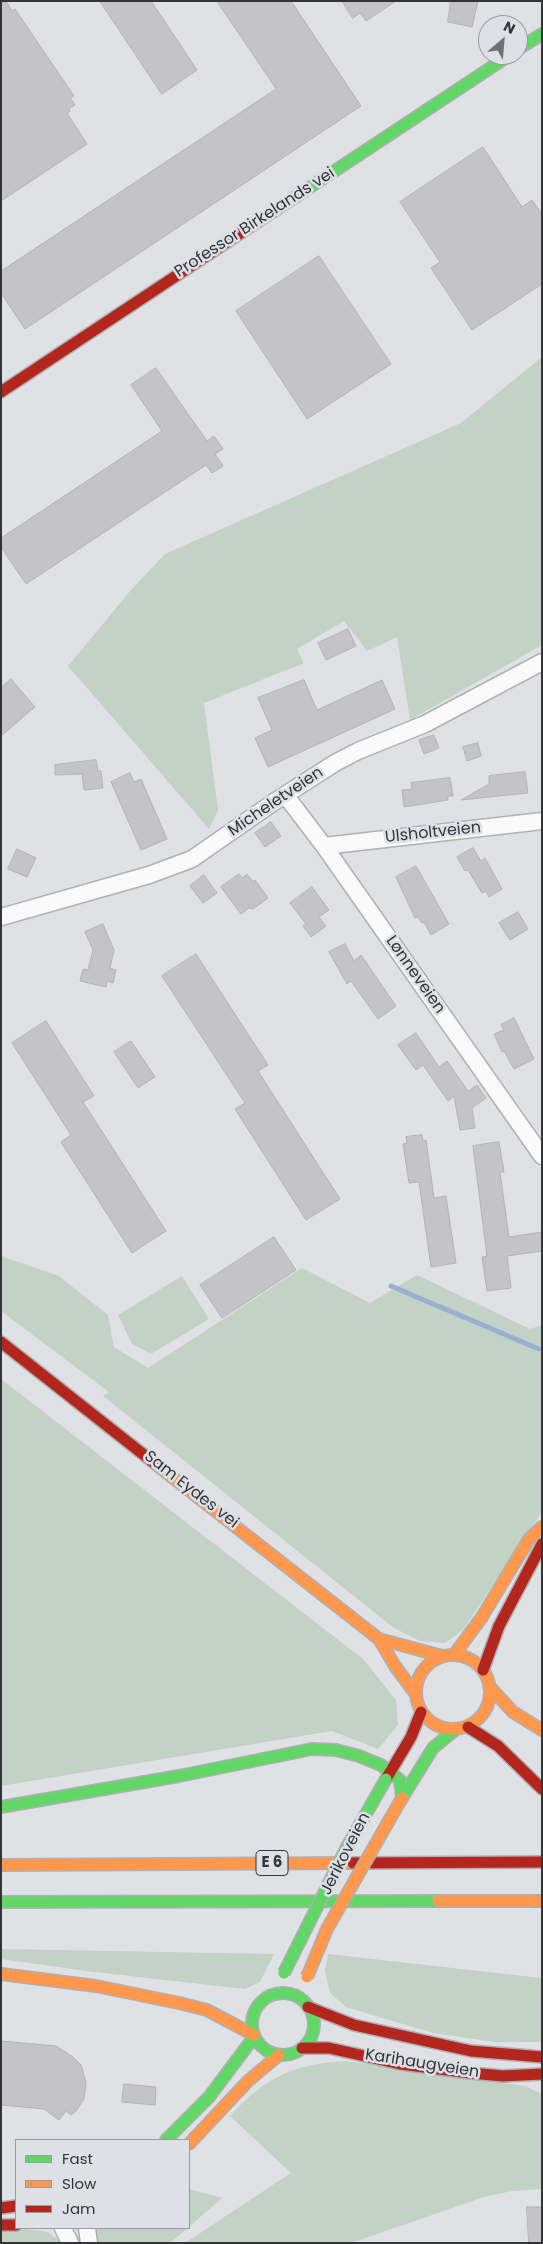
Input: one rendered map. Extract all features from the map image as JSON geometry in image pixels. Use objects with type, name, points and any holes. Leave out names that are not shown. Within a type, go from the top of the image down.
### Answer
[{"type":"main road","points":[[528,43],[542,34]]},
{"type":"main road","name":"Professor Birkelands vei","points":[[1,392],[495,65]]},
{"type":"main road","name":"Sam Eydes vei","points":[[1,1342],[379,1639],[407,1648],[448,1655]]},
{"type":"main road","points":[[448,1655],[482,1617],[529,1539],[542,1527]]},
{"type":"main road","points":[[482,1670],[499,1626],[542,1544]]},
{"type":"main road","name":"Sam Eydes vei","points":[[379,1639],[395,1666],[415,1693]]},
{"type":"main road","points":[[456,1729],[436,1725],[421,1712],[415,1693],[420,1674],[433,1660],[448,1655],[470,1659],[482,1670],[490,1686],[513,1712],[542,1730]]},
{"type":"main road","points":[[490,1686],[490,1695],[484,1712],[468,1726],[487,1737],[542,1789]]},
{"type":"main road","name":"Jerikoveien","points":[[254,2036],[252,2028],[254,2012],[263,2000],[270,1996],[284,1974],[347,1847],[411,1737],[421,1712]]},
{"type":"main road","name":"Jerikoveien","points":[[302,2048],[312,2033],[314,2024],[306,2004],[307,1977],[326,1929],[412,1780],[433,1748],[456,1729],[468,1726]]},
{"type":"main road","points":[[1,1806],[179,1776],[312,1749],[344,1751],[356,1754],[388,1775],[400,1780],[402,1798]]},
{"type":"main road","name":"E 6","points":[[1,1865],[542,1862]]},
{"type":"main road","points":[[1,1902],[542,1901]]},
{"type":"main road","points":[[1,1974],[96,1986],[179,2002],[207,2010],[254,2036],[264,2049],[279,2055],[288,2055],[302,2048]]},
{"type":"main road","points":[[270,1996],[277,1993],[291,1994],[306,2004]]},
{"type":"main road","name":"Karihaugveien","points":[[306,2004],[354,2025],[471,2051],[542,2057]]},
{"type":"main road","points":[[167,2139],[199,2109],[241,2050],[254,2036]]},
{"type":"main road","name":"Karihaugveien","points":[[302,2048],[329,2048],[400,2064],[470,2073],[503,2076],[542,2074]]},
{"type":"main road","points":[[190,2143],[248,2081],[279,2055]]},
{"type":"main road","points":[[1,2208],[15,2206]]},
{"type":"main road","points":[[1,2225],[15,2225]]},
{"type":"street","name":"Micheletveien","points":[[1,917],[149,875],[192,859],[335,763],[358,751],[424,724],[542,662]]},
{"type":"street","name":"Lønneveien","points":[[286,796],[324,846],[542,1156]]},
{"type":"street","name":"Ulsholtveien","points":[[324,846],[542,821]]},
{"type":"street","points":[[63,2229],[70,2243]]},
{"type":"street","points":[[87,2229],[89,2243]]},
{"type":"green space","points":[[542,357],[542,645],[410,720],[397,637],[367,651],[344,621],[297,649],[304,663],[204,703],[218,810],[209,829],[68,666],[131,590],[165,554],[461,423]]},
{"type":"green space","points":[[1,1256],[59,1276],[108,1315],[114,1347],[148,1368],[302,1268],[370,1303],[417,1275],[530,1329],[542,1325],[542,1512],[462,1631],[445,1643],[420,1641],[394,1628],[103,1396],[109,1392],[1,1311]]},
{"type":"green space","points":[[182,1276],[209,1319],[151,1354],[132,1344],[118,1315]]},
{"type":"green space","points":[[1,1379],[363,1659],[396,1700],[398,1725],[378,1749],[332,1731],[1,1786]]},
{"type":"green space","points":[[1,1949],[274,1954],[260,1982],[245,1989],[86,1971],[1,1959]]},
{"type":"green space","points":[[328,1954],[542,1978],[542,2042],[494,2042],[433,2033],[346,2007],[330,1993],[325,1970]]},
{"type":"green space","points":[[346,2061],[525,2086],[542,2094],[542,2189],[512,2191],[484,2197],[351,2243],[185,2243],[291,2173],[230,2116],[256,2091],[282,2075],[311,2065]]},
{"type":"green space","points":[[190,2189],[222,2198],[190,2226]]},
{"type":"green space","points":[[26,2229],[48,2232],[62,2243],[1,2243],[1,2231]]},
{"type":"green space","points":[[97,2229],[187,2229],[170,2243],[95,2243]]},
{"type":"building","points":[[1,1],[6,1],[12,11],[15,9],[74,96],[70,98],[75,105],[69,108],[70,111],[67,113],[87,144],[1,201]]},
{"type":"building","points":[[100,1],[151,1],[197,70],[162,94]]},
{"type":"building","points":[[217,1],[291,1],[361,106],[25,329],[1,293],[1,271],[276,89]]},
{"type":"building","points":[[342,1],[396,1],[366,21],[360,13],[353,18]]},
{"type":"building","points":[[451,1],[478,1],[472,27],[448,22]]},
{"type":"building","points":[[483,147],[522,207],[532,200],[542,214],[542,284],[472,330],[431,268],[440,262],[400,202]]},
{"type":"building","points":[[319,256],[391,364],[307,419],[236,311]]},
{"type":"building","points":[[156,368],[207,441],[214,436],[223,449],[215,454],[223,466],[212,473],[206,465],[26,584],[1,547],[1,538],[162,431],[131,385]]},
{"type":"building","points":[[348,629],[356,646],[326,660],[318,643]]},
{"type":"building","points":[[11,679],[35,707],[1,736],[1,688]]},
{"type":"building","points":[[304,680],[317,710],[382,680],[395,709],[268,767],[255,738],[272,730],[258,698]]},
{"type":"building","points":[[434,735],[439,748],[424,754],[419,740]]},
{"type":"building","points":[[478,743],[481,756],[467,761],[463,747]]},
{"type":"building","points":[[96,760],[98,771],[101,771],[103,788],[84,790],[82,774],[55,775],[55,765]]},
{"type":"building","points":[[525,772],[528,793],[461,800],[489,784],[489,776]]},
{"type":"building","points":[[130,773],[134,782],[141,779],[167,839],[141,850],[111,782]]},
{"type":"building","points":[[450,778],[453,796],[448,796],[448,800],[404,807],[402,790],[412,789],[411,783]]},
{"type":"building","points":[[271,822],[281,836],[265,847],[255,833]]},
{"type":"building","points":[[473,848],[481,861],[485,858],[502,889],[489,897],[486,891],[482,893],[468,870],[465,871],[457,857]]},
{"type":"building","points":[[17,849],[36,858],[27,877],[8,869]]},
{"type":"building","points":[[416,866],[449,924],[431,935],[424,922],[422,923],[418,917],[415,918],[396,877]]},
{"type":"building","points":[[239,874],[242,878],[247,874],[253,882],[255,880],[268,898],[253,909],[249,908],[241,914],[221,887]]},
{"type":"building","points":[[204,875],[217,893],[203,903],[190,886]]},
{"type":"building","points":[[312,887],[329,910],[319,917],[326,926],[311,937],[303,926],[306,924],[290,903]]},
{"type":"building","points":[[518,912],[528,929],[510,940],[499,923]]},
{"type":"building","points":[[103,924],[114,950],[110,968],[116,970],[113,983],[107,981],[106,987],[80,981],[83,969],[88,970],[93,950],[85,932]]},
{"type":"building","points":[[345,944],[354,961],[361,955],[396,1006],[378,1019],[351,981],[347,984],[329,952]]},
{"type":"building","points":[[196,954],[268,1065],[258,1071],[340,1199],[306,1220],[235,1109],[245,1103],[162,976]]},
{"type":"building","points":[[514,1018],[534,1059],[514,1069],[504,1051],[502,1052],[494,1034],[504,1030],[501,1025]]},
{"type":"building","points":[[46,1021],[94,1096],[83,1102],[166,1231],[132,1253],[61,1142],[71,1135],[12,1043]]},
{"type":"building","points":[[416,1033],[439,1067],[447,1061],[468,1091],[477,1085],[486,1098],[472,1108],[475,1128],[460,1130],[454,1096],[448,1101],[423,1065],[416,1070],[398,1045]]},
{"type":"building","points":[[131,1041],[155,1077],[138,1088],[114,1052]]},
{"type":"building","points":[[422,1135],[423,1141],[426,1140],[434,1198],[446,1196],[456,1263],[431,1267],[419,1182],[409,1183],[403,1144],[407,1143],[406,1137]]},
{"type":"building","points":[[499,1142],[504,1172],[500,1172],[509,1237],[542,1232],[542,1251],[507,1256],[511,1288],[487,1291],[482,1257],[487,1256],[473,1146]]},
{"type":"building","points":[[274,1237],[296,1270],[222,1318],[200,1285]]},
{"type":"building","points":[[1,2041],[56,2046],[73,2057],[81,2065],[86,2082],[84,2099],[76,2111],[71,2115],[66,2111],[59,2120],[44,2109],[1,2105]]},
{"type":"building","points":[[124,2084],[156,2087],[155,2105],[122,2102]]},
{"type":"building","points":[[527,2207],[542,2207],[542,2243],[529,2243]]},
{"type":"waterway","points":[[391,1286],[539,1349]]},
{"type":"traffic: fast","points":[[528,43],[542,34]]},
{"type":"traffic: fast","points":[[274,211],[495,65]]},
{"type":"traffic: fast","points":[[402,1798],[433,1748],[456,1729]]},
{"type":"traffic: fast","points":[[1,1807],[179,1776],[312,1749],[336,1750],[359,1756],[381,1765],[400,1780],[402,1798]]},
{"type":"traffic: fast","points":[[284,1973],[347,1847],[386,1779]]},
{"type":"traffic: fast","points":[[1,1902],[438,1901]]},
{"type":"traffic: fast","points":[[283,1993],[300,1998],[305,2002],[309,2007],[314,2024],[309,2041],[305,2046],[300,2050],[283,2055],[266,2050],[261,2046],[257,2041],[252,2024],[257,2007],[261,2002],[266,1998],[283,1993]]},
{"type":"traffic: fast","points":[[167,2139],[209,2097],[254,2037]]},
{"type":"traffic: slow","points":[[153,1462],[379,1639],[442,1656]]},
{"type":"traffic: slow","points":[[454,1655],[482,1617],[529,1539],[542,1527]]},
{"type":"traffic: slow","points":[[379,1639],[395,1666],[415,1693]]},
{"type":"traffic: slow","points":[[453,1655],[474,1661],[484,1671],[490,1692],[484,1713],[474,1723],[453,1729],[432,1723],[422,1713],[416,1692],[422,1671],[432,1661],[453,1655]]},
{"type":"traffic: slow","points":[[489,1686],[513,1712],[542,1730]]},
{"type":"traffic: slow","points":[[307,1977],[327,1929],[402,1798]]},
{"type":"traffic: slow","points":[[1,1865],[353,1863]]},
{"type":"traffic: slow","points":[[438,1901],[542,1901]]},
{"type":"traffic: slow","points":[[1,1974],[96,1986],[179,2003],[207,2010],[254,2035]]},
{"type":"traffic: slow","points":[[190,2143],[248,2081],[279,2055]]},
{"type":"traffic: jam","points":[[1,392],[274,211]]},
{"type":"traffic: jam","points":[[1,1342],[153,1462]]},
{"type":"traffic: jam","points":[[483,1670],[499,1626],[542,1544]]},
{"type":"traffic: jam","points":[[386,1779],[411,1737],[421,1712]]},
{"type":"traffic: jam","points":[[468,1727],[498,1746],[542,1789]]},
{"type":"traffic: jam","points":[[353,1863],[542,1862]]},
{"type":"traffic: jam","points":[[308,2007],[354,2025],[471,2051],[542,2057]]},
{"type":"traffic: jam","points":[[302,2048],[329,2048],[400,2064],[470,2073],[503,2076],[542,2074]]},
{"type":"traffic: jam","points":[[1,2208],[15,2206]]},
{"type":"traffic: jam","points":[[1,2225],[15,2225]]}]
